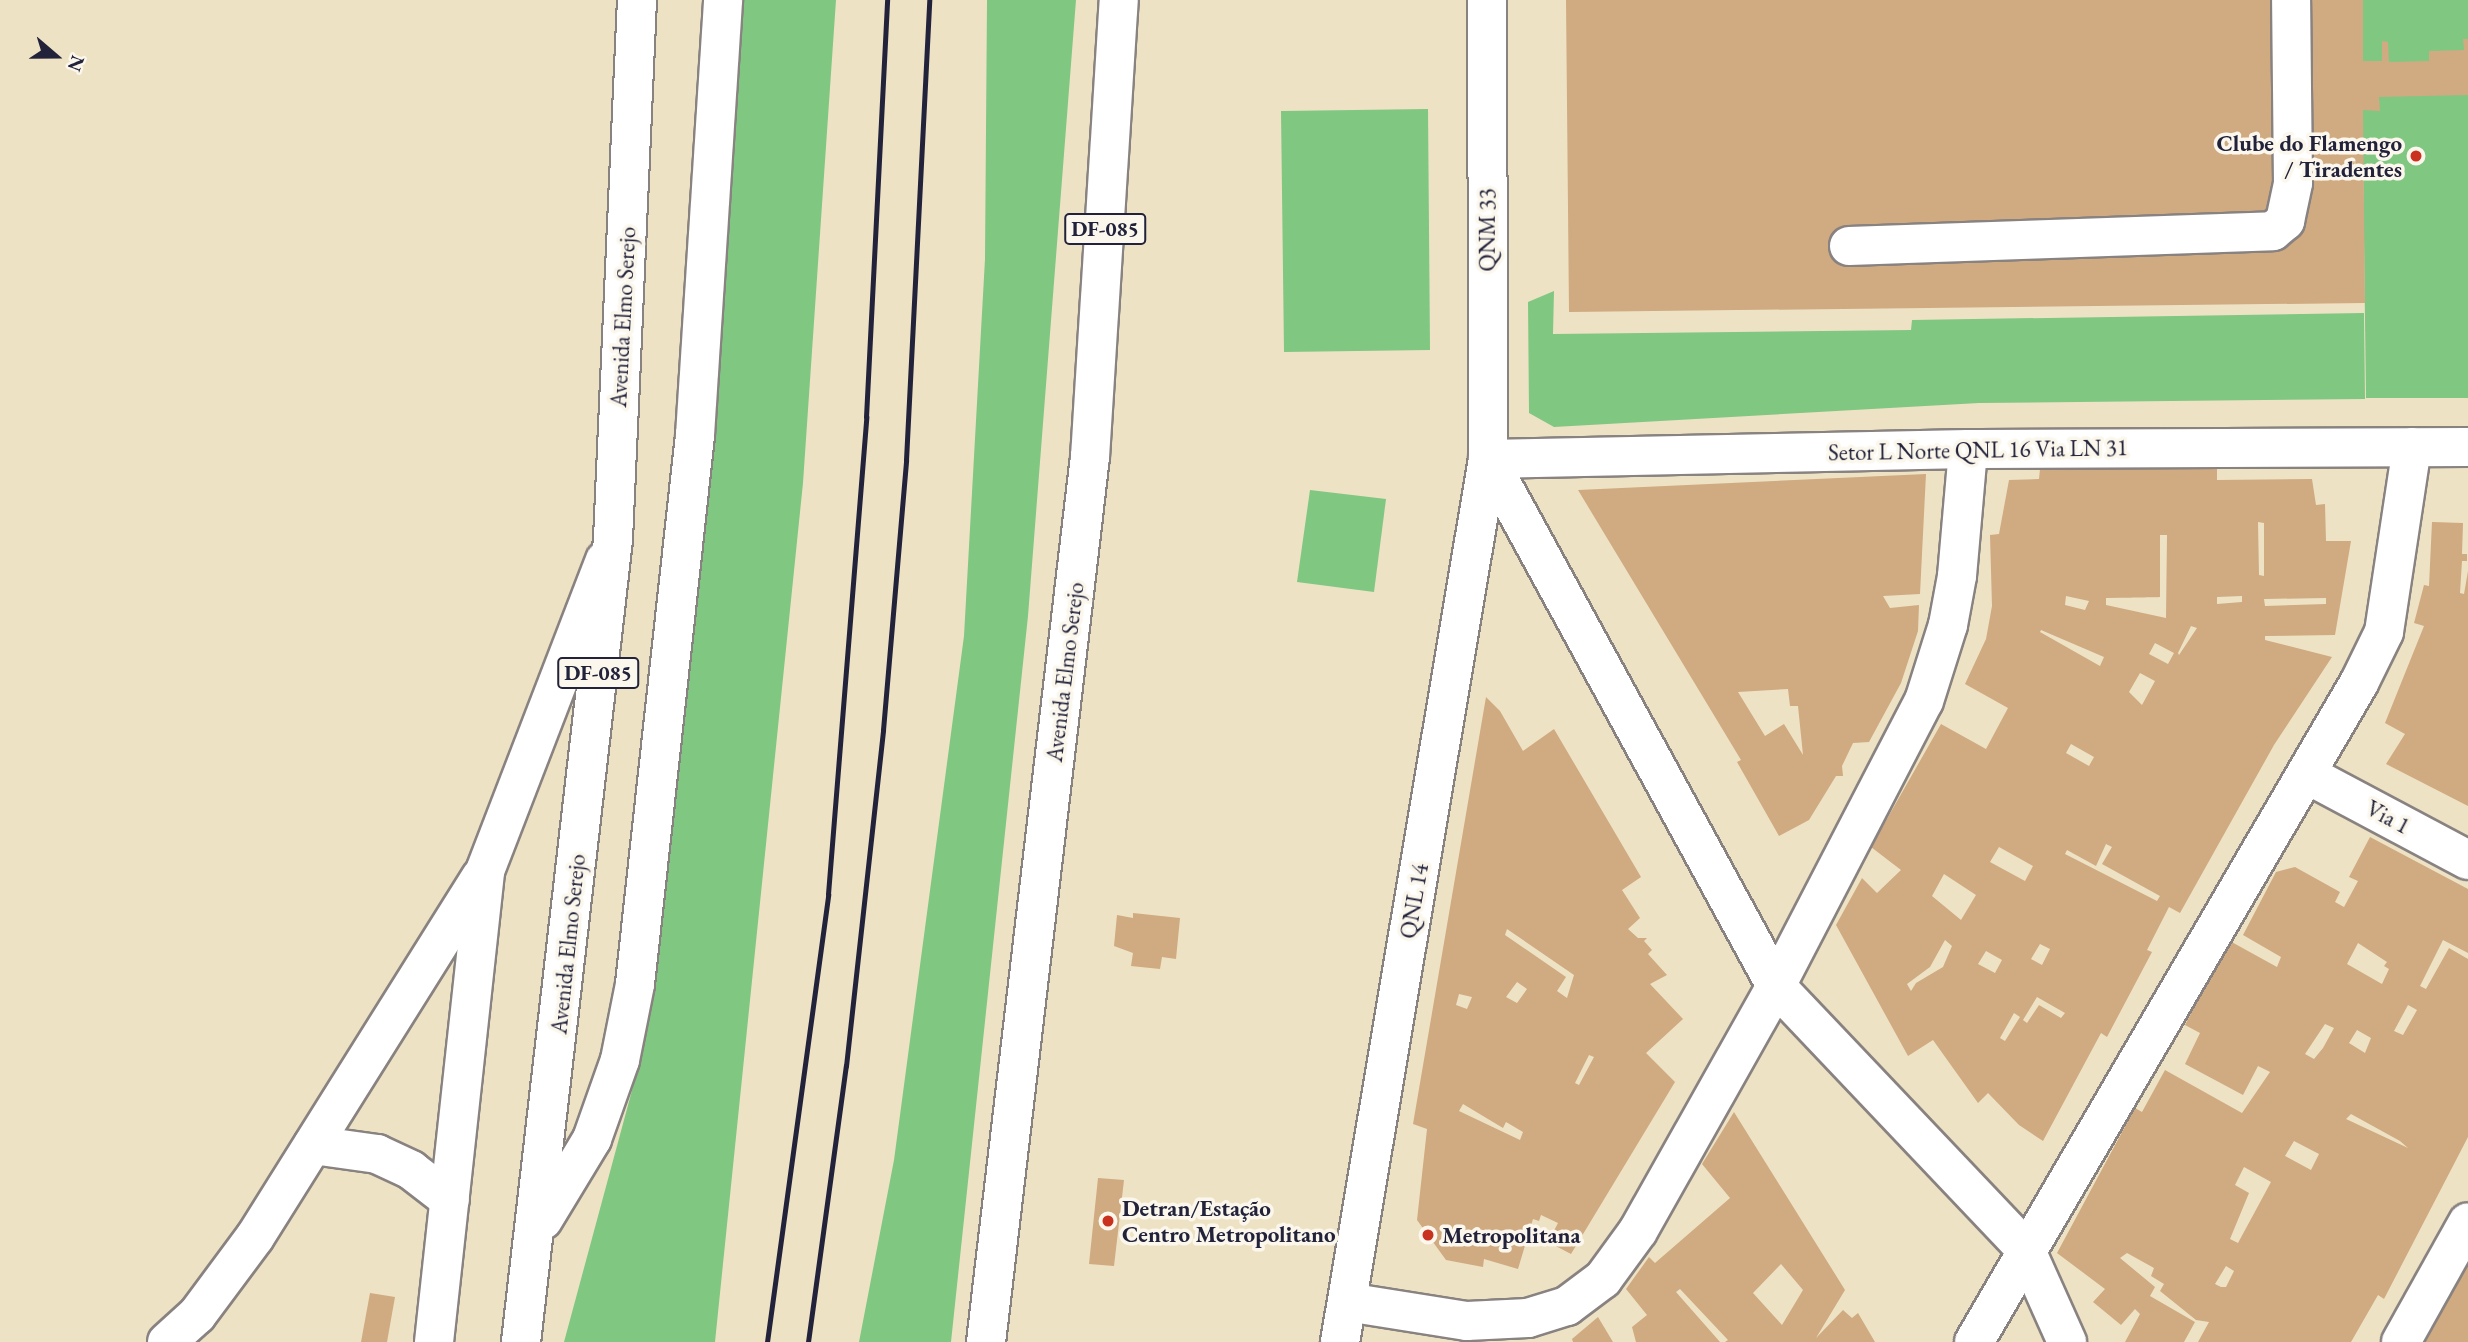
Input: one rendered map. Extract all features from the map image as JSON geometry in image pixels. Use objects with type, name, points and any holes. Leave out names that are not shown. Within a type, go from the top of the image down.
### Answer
[{"type":"street","name":"Avenida Elmo Serejo","points":[[521,1342],[536,1232],[613,539],[637,0]]},
{"type":"street","points":[[536,1232],[592,1139],[620,1060],[635,984],[695,435],[723,0]]},
{"type":"street","name":"QNM 33","points":[[1487,0],[1488,459]]},
{"type":"street","points":[[1850,246],[2273,231],[2285,220],[2293,183],[2291,0]]},
{"type":"street","name":"Avenida Elmo Serejo","points":[[986,1342],[1090,457],[1120,4]]},
{"type":"street","points":[[1974,1342],[2025,1248],[2308,775],[2384,632],[2412,447]]},
{"type":"street","name":"Setor L Norte QNL 16 Via LN 31","points":[[1488,459],[1968,449],[2468,447]]},
{"type":"street","points":[[1347,1302],[1468,1321],[1528,1318],[1567,1306],[1603,1279],[1638,1231],[1776,986],[1924,701],[1957,576],[1968,449]]},
{"type":"street","points":[[1488,459],[1776,986],[2025,1248],[2067,1342]]},
{"type":"street","name":"QNL 14","points":[[1340,1342],[1488,459]]},
{"type":"street","points":[[167,1342],[197,1315],[313,1145],[485,871],[613,539]]},
{"type":"street","name":"Via 1","points":[[2308,775],[2468,860]]},
{"type":"street","points":[[434,1342],[485,871]]},
{"type":"street","points":[[313,1145],[377,1154],[411,1170],[450,1200]]},
{"type":"street","points":[[2401,1342],[2468,1222]]},
{"type":"green space","points":[[743,0],[836,0],[803,483],[715,1342],[564,1342],[634,1083],[655,965],[732,160]]},
{"type":"green space","points":[[987,0],[1076,0],[1028,616],[951,1342],[859,1342],[894,1160],[964,636],[985,259]]},
{"type":"green space","name":"Clube do Flamengo / Tiradentes","points":[[2361,0],[2468,0],[2468,398],[2366,398]]},
{"type":"green space","points":[[1428,109],[1430,350],[1284,352],[1281,111]]},
{"type":"green space","points":[[1554,291],[1553,334],[1911,330],[1912,320],[2364,313],[2365,399],[1979,403],[1554,427],[1529,413],[1528,302]]},
{"type":"green space","points":[[1310,490],[1386,499],[1374,592],[1297,582]]},
{"type":"building","points":[[1566,0],[2363,0],[2363,61],[2382,61],[2382,41],[2388,42],[2389,62],[2429,61],[2429,51],[2464,50],[2463,39],[2468,39],[2468,95],[2379,97],[2380,111],[2363,110],[2365,303],[1569,312]]},
{"type":"building","points":[[2217,465],[2217,480],[2312,479],[2316,505],[2325,504],[2326,541],[2351,541],[2335,635],[2265,636],[2265,640],[2332,657],[2274,745],[2180,913],[2169,907],[2147,950],[2152,952],[2107,1037],[2101,1033],[2043,1141],[2019,1125],[1988,1093],[1978,1103],[1933,1040],[1908,1056],[1836,925],[1862,878],[1877,893],[1901,870],[1871,847],[1941,724],[1986,749],[2008,708],[1965,684],[1986,639],[1992,606],[1990,535],[1999,534],[2009,480],[2039,479],[2040,469]],"holes":[[[2258,522],[2264,523],[2264,576],[2259,575]],[[2160,535],[2167,535],[2166,618],[2106,605],[2106,598],[2160,597]],[[2066,596],[2089,601],[2085,610],[2065,605]],[[2242,596],[2242,602],[2217,604],[2217,597]],[[2326,598],[2326,604],[2265,606],[2264,599]],[[2191,626],[2197,628],[2179,655]],[[2041,630],[2104,657],[2100,666],[2040,632]],[[2155,643],[2174,653],[2168,664],[2149,654]],[[2140,673],[2155,681],[2142,705],[2129,692]],[[2071,744],[2094,757],[2089,766],[2066,753]],[[2106,844],[2112,847],[2102,864],[2160,896],[2157,901],[2065,854],[2067,850],[2096,866]],[[1999,847],[2033,866],[2025,881],[1990,862]],[[1944,874],[1976,895],[1961,920],[1932,896]],[[1945,940],[1952,946],[1943,967],[1916,983],[1911,991],[1907,984],[1930,967]],[[2040,944],[2050,949],[2042,965],[2031,959]],[[1986,951],[2002,960],[1995,973],[1978,964]],[[2037,997],[2065,1013],[2061,1018],[2039,1005],[2027,1023],[2023,1020]],[[2014,1013],[2020,1017],[2005,1041],[2000,1038]]]},
{"type":"building","points":[[1926,474],[1920,594],[1883,596],[1890,608],[1919,605],[1918,631],[1901,683],[1869,742],[1853,743],[1842,766],[1843,776],[1836,776],[1809,820],[1779,836],[1737,762],[1741,760],[1578,490]],"holes":[[[1788,689],[1790,706],[1798,706],[1803,755],[1784,724],[1765,736],[1738,692]]]},
{"type":"building","points":[[2432,522],[2463,523],[2462,554],[2467,554],[2467,561],[2462,561],[2460,593],[2464,594],[2468,571],[2468,806],[2386,764],[2405,734],[2385,723],[2424,626],[2414,623],[2424,585],[2429,586]]},
{"type":"building","points":[[1486,697],[1500,711],[1523,751],[1554,729],[1641,877],[1622,890],[1640,918],[1628,929],[1638,938],[1647,938],[1644,941],[1652,950],[1648,954],[1667,975],[1650,984],[1683,1019],[1646,1053],[1675,1082],[1571,1254],[1548,1242],[1558,1223],[1541,1215],[1539,1221],[1533,1219],[1518,1269],[1484,1259],[1483,1267],[1446,1260],[1417,1220],[1427,1129],[1413,1124]],"holes":[[[1507,929],[1574,975],[1567,998],[1557,991],[1566,977],[1505,935]],[[1517,982],[1527,989],[1517,1003],[1506,997]],[[1459,994],[1472,997],[1467,1009],[1456,1005]],[[1589,1055],[1594,1057],[1579,1085],[1575,1083]],[[1463,1104],[1503,1128],[1506,1122],[1523,1132],[1520,1140],[1459,1111]]]},
{"type":"building","points":[[2370,837],[2468,889],[2468,953],[2443,940],[2420,986],[2426,989],[2449,948],[2468,959],[2468,1137],[2384,1299],[2378,1295],[2351,1342],[2198,1342],[2209,1322],[2196,1320],[2160,1291],[2164,1284],[2151,1276],[2154,1268],[2127,1253],[2120,1258],[2155,1287],[2150,1296],[2195,1322],[2184,1342],[2125,1342],[2140,1314],[2135,1309],[2121,1325],[2093,1302],[2105,1289],[2057,1253],[2135,1108],[2142,1112],[2165,1070],[2242,1113],[2270,1072],[2258,1066],[2243,1095],[2185,1064],[2200,1033],[2185,1025],[2228,940],[2277,967],[2281,957],[2243,935],[2276,872],[2295,867],[2340,892],[2335,902],[2344,907],[2358,881],[2349,877]],"holes":[[[2358,943],[2387,962],[2384,966],[2389,969],[2382,984],[2347,964]],[[2408,1005],[2417,1010],[2403,1035],[2394,1031]],[[2325,1024],[2334,1028],[2314,1059],[2305,1054]],[[2357,1030],[2371,1038],[2365,1053],[2349,1043]],[[2351,1114],[2408,1148],[2346,1119]],[[2294,1141],[2319,1154],[2311,1170],[2285,1156]],[[2244,1167],[2271,1182],[2238,1243],[2230,1239],[2249,1193],[2235,1185]],[[2226,1266],[2234,1271],[2226,1287],[2215,1284]]]},
{"type":"building","points":[[1133,913],[1180,918],[1176,959],[1162,957],[1160,969],[1131,966],[1133,953],[1114,946],[1117,915],[1133,918]]},
{"type":"building","points":[[1734,1112],[1845,1290],[1816,1338],[1843,1310],[1852,1318],[1858,1313],[1875,1342],[1725,1342],[1728,1340],[1680,1289],[1676,1292],[1720,1342],[1636,1342],[1632,1327],[1647,1315],[1626,1289],[1649,1257],[1655,1263],[1730,1198],[1702,1164]],"holes":[[[1781,1264],[1803,1290],[1782,1325],[1753,1293]]]},
{"type":"building","points":[[1098,1178],[1124,1180],[1114,1266],[1089,1264]]},
{"type":"building","points":[[2468,1264],[2468,1342],[2424,1342],[2429,1332]]},
{"type":"building","points":[[370,1293],[395,1297],[387,1342],[361,1342]]},
{"type":"building","points":[[1598,1317],[1613,1342],[1573,1342],[1572,1339]]},
{"type":"railway","points":[[767,1342],[828,894],[866,417],[887,0]]},
{"type":"railway","points":[[808,1342],[846,1066],[883,730],[906,460],[929,0]]},
{"type":"place","name":"Clube do Flamengo / Tiradentes","points":[[2416,156]]},
{"type":"place","name":"Detran/Estação Centro Metropolitano","points":[[1108,1221]]},
{"type":"place","name":"Metropolitana","points":[[1428,1235]]}]
